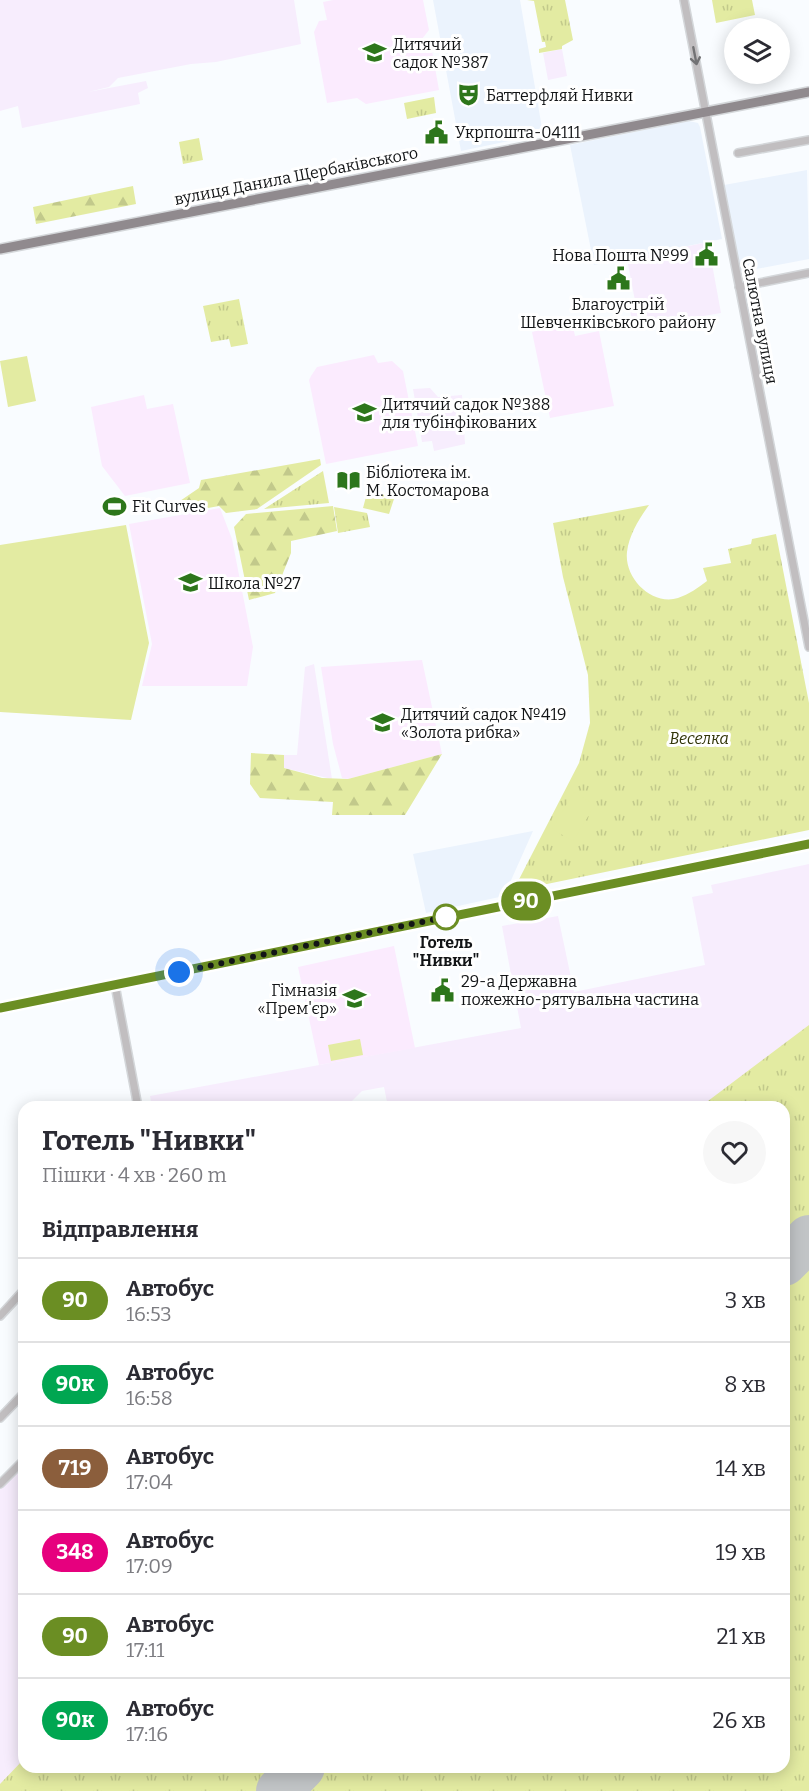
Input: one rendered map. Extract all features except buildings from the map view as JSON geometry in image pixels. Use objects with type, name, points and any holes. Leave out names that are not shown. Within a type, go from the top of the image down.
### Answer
[{"type":"main road","name":"вулиця Данила Щербаківського","points":[[0,249],[809,92]]},
{"type":"street","name":"Салютна вулиця","points":[[684,0],[809,647]]},
{"type":"street","points":[[738,153],[809,140]]},
{"type":"street","points":[[739,287],[809,273]]},
{"type":"street","points":[[0,1008],[809,844]]},
{"type":"street","points":[[115,984],[137,1101]]},
{"type":"street","points":[[0,1316],[18,1296]]},
{"type":"street","points":[[0,1418],[18,1399]]},
{"type":"street","points":[[0,1484],[18,1466]]},
{"type":"shaded area","points":[[0,0],[294,0],[301,44],[216,62],[191,64],[118,78],[109,87],[88,92],[146,81],[148,88],[138,93],[140,104],[22,128],[18,106],[0,111]]},
{"type":"shaded area","name":"Дитячий садок №387","points":[[423,0],[429,30],[422,39],[424,49],[432,51],[439,90],[366,104],[357,98],[327,103],[314,32],[319,21],[327,20],[323,2]]},
{"type":"shaded area","points":[[433,0],[520,0],[543,134],[461,151]]},
{"type":"shaded area","points":[[562,49],[567,76],[548,80],[543,53]]},
{"type":"shaded area","points":[[689,121],[698,123],[700,127],[722,239],[594,265],[570,145]]},
{"type":"shaded area","points":[[807,170],[809,259],[741,272],[724,185]]},
{"type":"shaded area","points":[[708,242],[721,313],[634,328],[629,307],[636,306],[627,259]]},
{"type":"shaded area","points":[[572,322],[575,336],[599,331],[614,406],[550,418],[532,332]]},
{"type":"shaded area","name":"Дитячий садок №388 для тубінфікованих","points":[[374,355],[378,363],[392,361],[403,371],[418,446],[326,464],[309,380],[317,367]]},
{"type":"shaded area","points":[[430,388],[438,397],[462,395],[465,444],[434,451],[432,441],[422,442],[413,389]]},
{"type":"shaded area","points":[[144,395],[147,409],[173,404],[190,483],[125,496],[102,466],[91,407]]},
{"type":"shaded area","name":"Школа №27","points":[[220,508],[232,539],[253,647],[247,686],[142,686],[152,644],[129,524]]},
{"type":"shaded area","name":"Дитячий садок №419 «Золота рибка»","points":[[422,660],[442,754],[348,779],[342,778],[333,744],[321,667]]},
{"type":"shaded area","points":[[314,664],[332,779],[284,768],[284,755],[297,755],[305,667]]},
{"type":"shaded area","points":[[533,831],[504,896],[426,913],[413,854]]},
{"type":"shaded area","points":[[809,864],[809,1791],[0,1791],[0,1487],[18,1470],[18,1773],[790,1773],[790,1101],[387,1101],[384,1087],[362,1091],[352,1101],[151,1101],[150,1096],[521,1028],[502,926],[558,916],[574,992],[705,965],[692,897],[713,893],[711,885]]},
{"type":"shaded area","name":"Гімназія «Прем'єр»","points":[[394,946],[415,1048],[319,1065],[298,967]]},
{"type":"green space","points":[[527,0],[565,0],[573,40],[562,46],[562,49],[539,53],[539,49],[546,47],[545,42],[542,42],[534,1]]},
{"type":"green space","points":[[712,0],[752,0],[755,15],[724,18],[724,21],[716,23]]},
{"type":"green space","points":[[434,97],[436,113],[407,119],[404,103]]},
{"type":"green space","points":[[199,138],[203,160],[183,164],[179,142]]},
{"type":"green space","points":[[133,186],[136,204],[36,224],[33,207]]},
{"type":"green space","points":[[239,299],[248,344],[231,347],[229,339],[211,342],[203,306]]},
{"type":"green space","points":[[27,356],[36,401],[8,407],[0,361]]},
{"type":"green space","points":[[320,459],[321,465],[257,509],[226,513],[219,506],[175,514],[177,503],[199,488],[201,480]]},
{"type":"green space","points":[[323,471],[329,503],[264,509]]},
{"type":"green space","points":[[367,493],[395,496],[389,514],[363,508]]},
{"type":"green space","name":"Веселка","points":[[649,505],[632,533],[627,562],[635,580],[642,588],[659,598],[678,598],[690,593],[707,581],[703,568],[731,563],[728,549],[751,544],[752,539],[776,534],[809,703],[809,830],[513,891],[579,763],[590,723],[588,675],[563,577],[553,523]]},
{"type":"green space","points":[[333,506],[337,531],[291,541],[291,553],[275,593],[249,600],[234,527],[246,514]]},
{"type":"green space","points":[[334,507],[367,513],[370,527],[338,533]]},
{"type":"green space","points":[[126,525],[149,643],[131,720],[0,712],[0,545]]},
{"type":"green space","points":[[251,753],[284,755],[284,768],[322,778],[348,779],[442,754],[405,815],[332,815],[333,802],[260,798],[250,784]]},
{"type":"green space","points":[[574,792],[595,805],[573,841],[552,829]]},
{"type":"green space","points":[[809,1025],[809,1791],[0,1791],[0,1784],[18,1765],[18,1773],[790,1773],[790,1101],[708,1101]]},
{"type":"green space","points":[[360,1039],[363,1055],[331,1061],[328,1045]]},
{"type":"runway","points":[[790,1257],[809,1238]]},
{"type":"runway","points":[[279,1791],[296,1773]]},
{"type":"bus line","name":"90","points":[[0,1008],[809,844]]},
{"type":"place","name":"Дитячий садок №387","points":[[375,53]]},
{"type":"place","name":"Баттерфляй Нивки","points":[[468,95]]},
{"type":"place","name":"Укрпошта-04111","points":[[437,132]]},
{"type":"place","name":"Нова Пошта №99","points":[[707,255]]},
{"type":"place","name":"Благоустрій Шевченківського району","points":[[618,279]]},
{"type":"place","name":"Дитячий садок №388 для тубінфікованих","points":[[364,413]]},
{"type":"place","name":"Бібліотека ім. М. Костомарова","points":[[348,481]]},
{"type":"place","name":"Fit Curves","points":[[114,506]]},
{"type":"place","name":"Школа №27","points":[[190,583]]},
{"type":"place","name":"Дитячий садок №419 «Золота рибка»","points":[[383,723]]},
{"type":"place","name":"Готель \"Нивки\"","points":[[446,917]]},
{"type":"place","name":"29-а Державна пожежно-рятувальна частина","points":[[443,990]]},
{"type":"place","name":"Гімназія «Прем'єр»","points":[[355,999]]},
{"type":"route","points":[[179,972],[446,917]]}]
